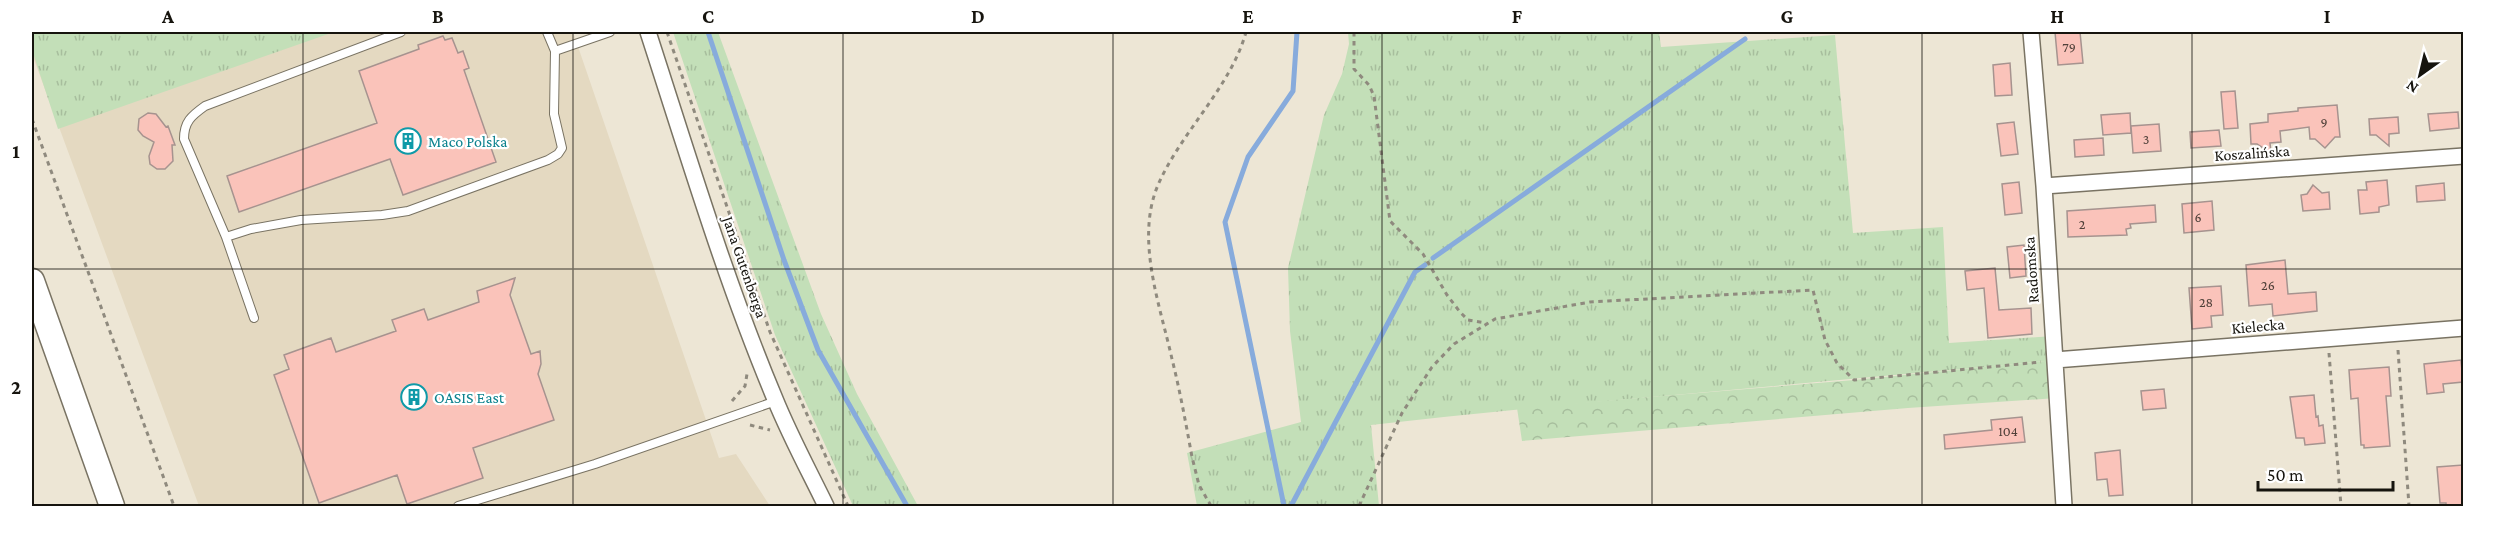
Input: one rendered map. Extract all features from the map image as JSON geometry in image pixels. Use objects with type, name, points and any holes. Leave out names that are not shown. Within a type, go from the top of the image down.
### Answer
[{"type":"main road","points":[[32,281],[112,507]]},
{"type":"street","name":"Jana Gutenberga","points":[[648,32],[731,284],[776,401],[826,507]]},
{"type":"street","name":"Radomska","points":[[2031,32],[2044,186],[2064,507]]},
{"type":"street","name":"Koszalińska","points":[[2044,186],[2463,156]]},
{"type":"street","name":"Kielecka","points":[[2055,360],[2463,328]]},
{"type":"lane","points":[[254,318],[226,237],[184,139],[184,126],[192,115],[205,106],[401,32]]},
{"type":"lane","points":[[226,237],[251,229],[301,220],[382,215],[408,211],[549,160],[562,148],[554,114],[555,51],[547,32]]},
{"type":"lane","points":[[555,51],[610,32]]},
{"type":"lane","points":[[458,507],[595,464],[776,401]]},
{"type":"path","points":[[667,32],[770,332],[848,507]]},
{"type":"path","points":[[1211,507],[1199,485],[1194,466],[1155,285],[1149,249],[1149,214],[1158,186],[1181,142],[1227,73],[1246,32]]},
{"type":"path","points":[[1354,32],[1354,69],[1369,85],[1374,96],[1390,221],[1423,254],[1447,295],[1460,312],[1468,320],[1488,323]]},
{"type":"path","points":[[32,119],[174,507]]},
{"type":"path","points":[[1359,507],[1402,413],[1432,367],[1454,344],[1495,319],[1590,302],[1813,290],[1825,340],[1837,363],[1854,380],[2055,360]]},
{"type":"path","points":[[2397,333],[2409,507]]},
{"type":"path","points":[[2327,339],[2341,507]]},
{"type":"path","points":[[724,405],[739,395],[745,386],[747,371]]},
{"type":"shaded area","points":[[32,32],[573,32],[719,458],[736,454],[770,506],[199,506],[32,54]]},
{"type":"green space","points":[[32,32],[334,32],[58,129],[32,50]]},
{"type":"green space","points":[[673,32],[718,32],[821,314],[857,394],[918,506],[853,506],[775,335]]},
{"type":"green space","points":[[1348,32],[1659,32],[1661,47],[1835,35],[1853,233],[1943,227],[1949,343],[2053,336],[2055,360],[1371,425],[1379,506],[1197,506],[1187,453],[1301,422],[1290,331],[1288,268],[1324,115],[1342,74],[1349,44]]},
{"type":"green space","points":[[2055,360],[2057,398],[1908,408],[1522,441],[1517,408],[1854,380]]},
{"type":"building","points":[[2055,32],[2080,32],[2083,63],[2058,65]]},
{"type":"building","name":"Maco Polska","points":[[443,36],[445,40],[452,38],[458,53],[463,51],[469,68],[464,70],[496,162],[403,195],[390,159],[239,212],[227,176],[377,123],[359,71],[419,49],[418,45]]},
{"type":"building","points":[[2010,63],[2012,95],[1995,96],[1993,65]]},
{"type":"building","points":[[2235,91],[2238,128],[2224,129],[2221,92]]},
{"type":"building","points":[[2337,105],[2340,137],[2335,137],[2325,148],[2315,139],[2310,139],[2309,127],[2280,131],[2281,142],[2270,143],[2271,153],[2257,144],[2251,144],[2250,124],[2268,122],[2268,114],[2298,111],[2298,108]]},
{"type":"building","points":[[2458,112],[2459,128],[2430,131],[2428,114]]},
{"type":"building","points":[[148,113],[156,114],[166,127],[168,126],[175,145],[172,145],[173,161],[165,169],[157,169],[150,164],[149,156],[154,142],[138,130],[139,119]]},
{"type":"building","points":[[2130,113],[2131,133],[2103,135],[2101,115]]},
{"type":"building","points":[[2398,117],[2399,133],[2389,134],[2389,146],[2376,135],[2370,135],[2369,119]]},
{"type":"building","points":[[2014,122],[2018,154],[2001,156],[1997,124]]},
{"type":"building","points":[[2159,124],[2161,151],[2133,153],[2131,126]]},
{"type":"building","points":[[2219,130],[2221,146],[2191,148],[2190,132]]},
{"type":"building","points":[[2103,138],[2104,155],[2075,157],[2074,140]]},
{"type":"building","points":[[2387,180],[2389,205],[2379,207],[2379,212],[2360,214],[2358,190],[2367,190],[2366,182]]},
{"type":"building","points":[[2019,182],[2022,213],[2005,215],[2002,184]]},
{"type":"building","points":[[2444,183],[2445,200],[2417,202],[2416,186]]},
{"type":"building","points":[[2313,185],[2322,193],[2329,192],[2330,209],[2303,211],[2301,195],[2307,194]]},
{"type":"building","points":[[2212,201],[2214,230],[2184,233],[2182,204]]},
{"type":"building","points":[[2155,205],[2156,222],[2130,224],[2131,228],[2126,229],[2127,235],[2068,237],[2067,211]]},
{"type":"building","points":[[2024,245],[2026,276],[2010,278],[2007,247]]},
{"type":"building","points":[[2285,260],[2288,294],[2316,292],[2317,311],[2273,316],[2272,304],[2249,306],[2246,265]]},
{"type":"building","points":[[1995,268],[1999,310],[2031,308],[2032,334],[1988,338],[1984,288],[1967,290],[1965,271]]},
{"type":"building","name":"OASIS East","points":[[515,278],[510,295],[531,354],[540,351],[541,364],[538,374],[554,420],[473,448],[483,478],[407,504],[397,475],[319,503],[274,375],[289,369],[284,355],[331,338],[336,352],[396,331],[392,320],[424,309],[428,320],[479,302],[477,291]]},
{"type":"building","points":[[2221,286],[2223,315],[2211,316],[2212,327],[2192,329],[2189,288]]},
{"type":"building","points":[[2461,360],[2463,382],[2443,384],[2444,392],[2427,394],[2424,364]]},
{"type":"building","points":[[2389,367],[2391,396],[2386,396],[2390,446],[2364,448],[2364,445],[2361,445],[2358,398],[2351,399],[2349,370]]},
{"type":"building","points":[[2164,389],[2166,408],[2143,410],[2141,391]]},
{"type":"building","points":[[2314,395],[2316,417],[2318,416],[2319,426],[2323,425],[2325,443],[2305,445],[2304,438],[2296,438],[2290,397]]},
{"type":"building","points":[[2022,417],[2025,442],[1945,449],[1944,435],[1992,430],[1991,420]]},
{"type":"building","points":[[2120,450],[2123,495],[2109,496],[2107,479],[2097,480],[2095,453]]},
{"type":"building","points":[[2463,465],[2463,507],[2446,507],[2446,503],[2440,503],[2437,467]]},
{"type":"waterway","points":[[708,32],[784,260],[818,350],[907,506]]},
{"type":"waterway","points":[[1284,506],[1225,222],[1248,157],[1293,91],[1297,32]]},
{"type":"waterway","points":[[1433,258],[1745,39]]},
{"type":"waterway","points":[[1291,506],[1415,272],[1425,265]]},
{"type":"place","name":"Maco Polska","points":[[408,141]]},
{"type":"place","name":"OASIS East","points":[[414,397]]}]
